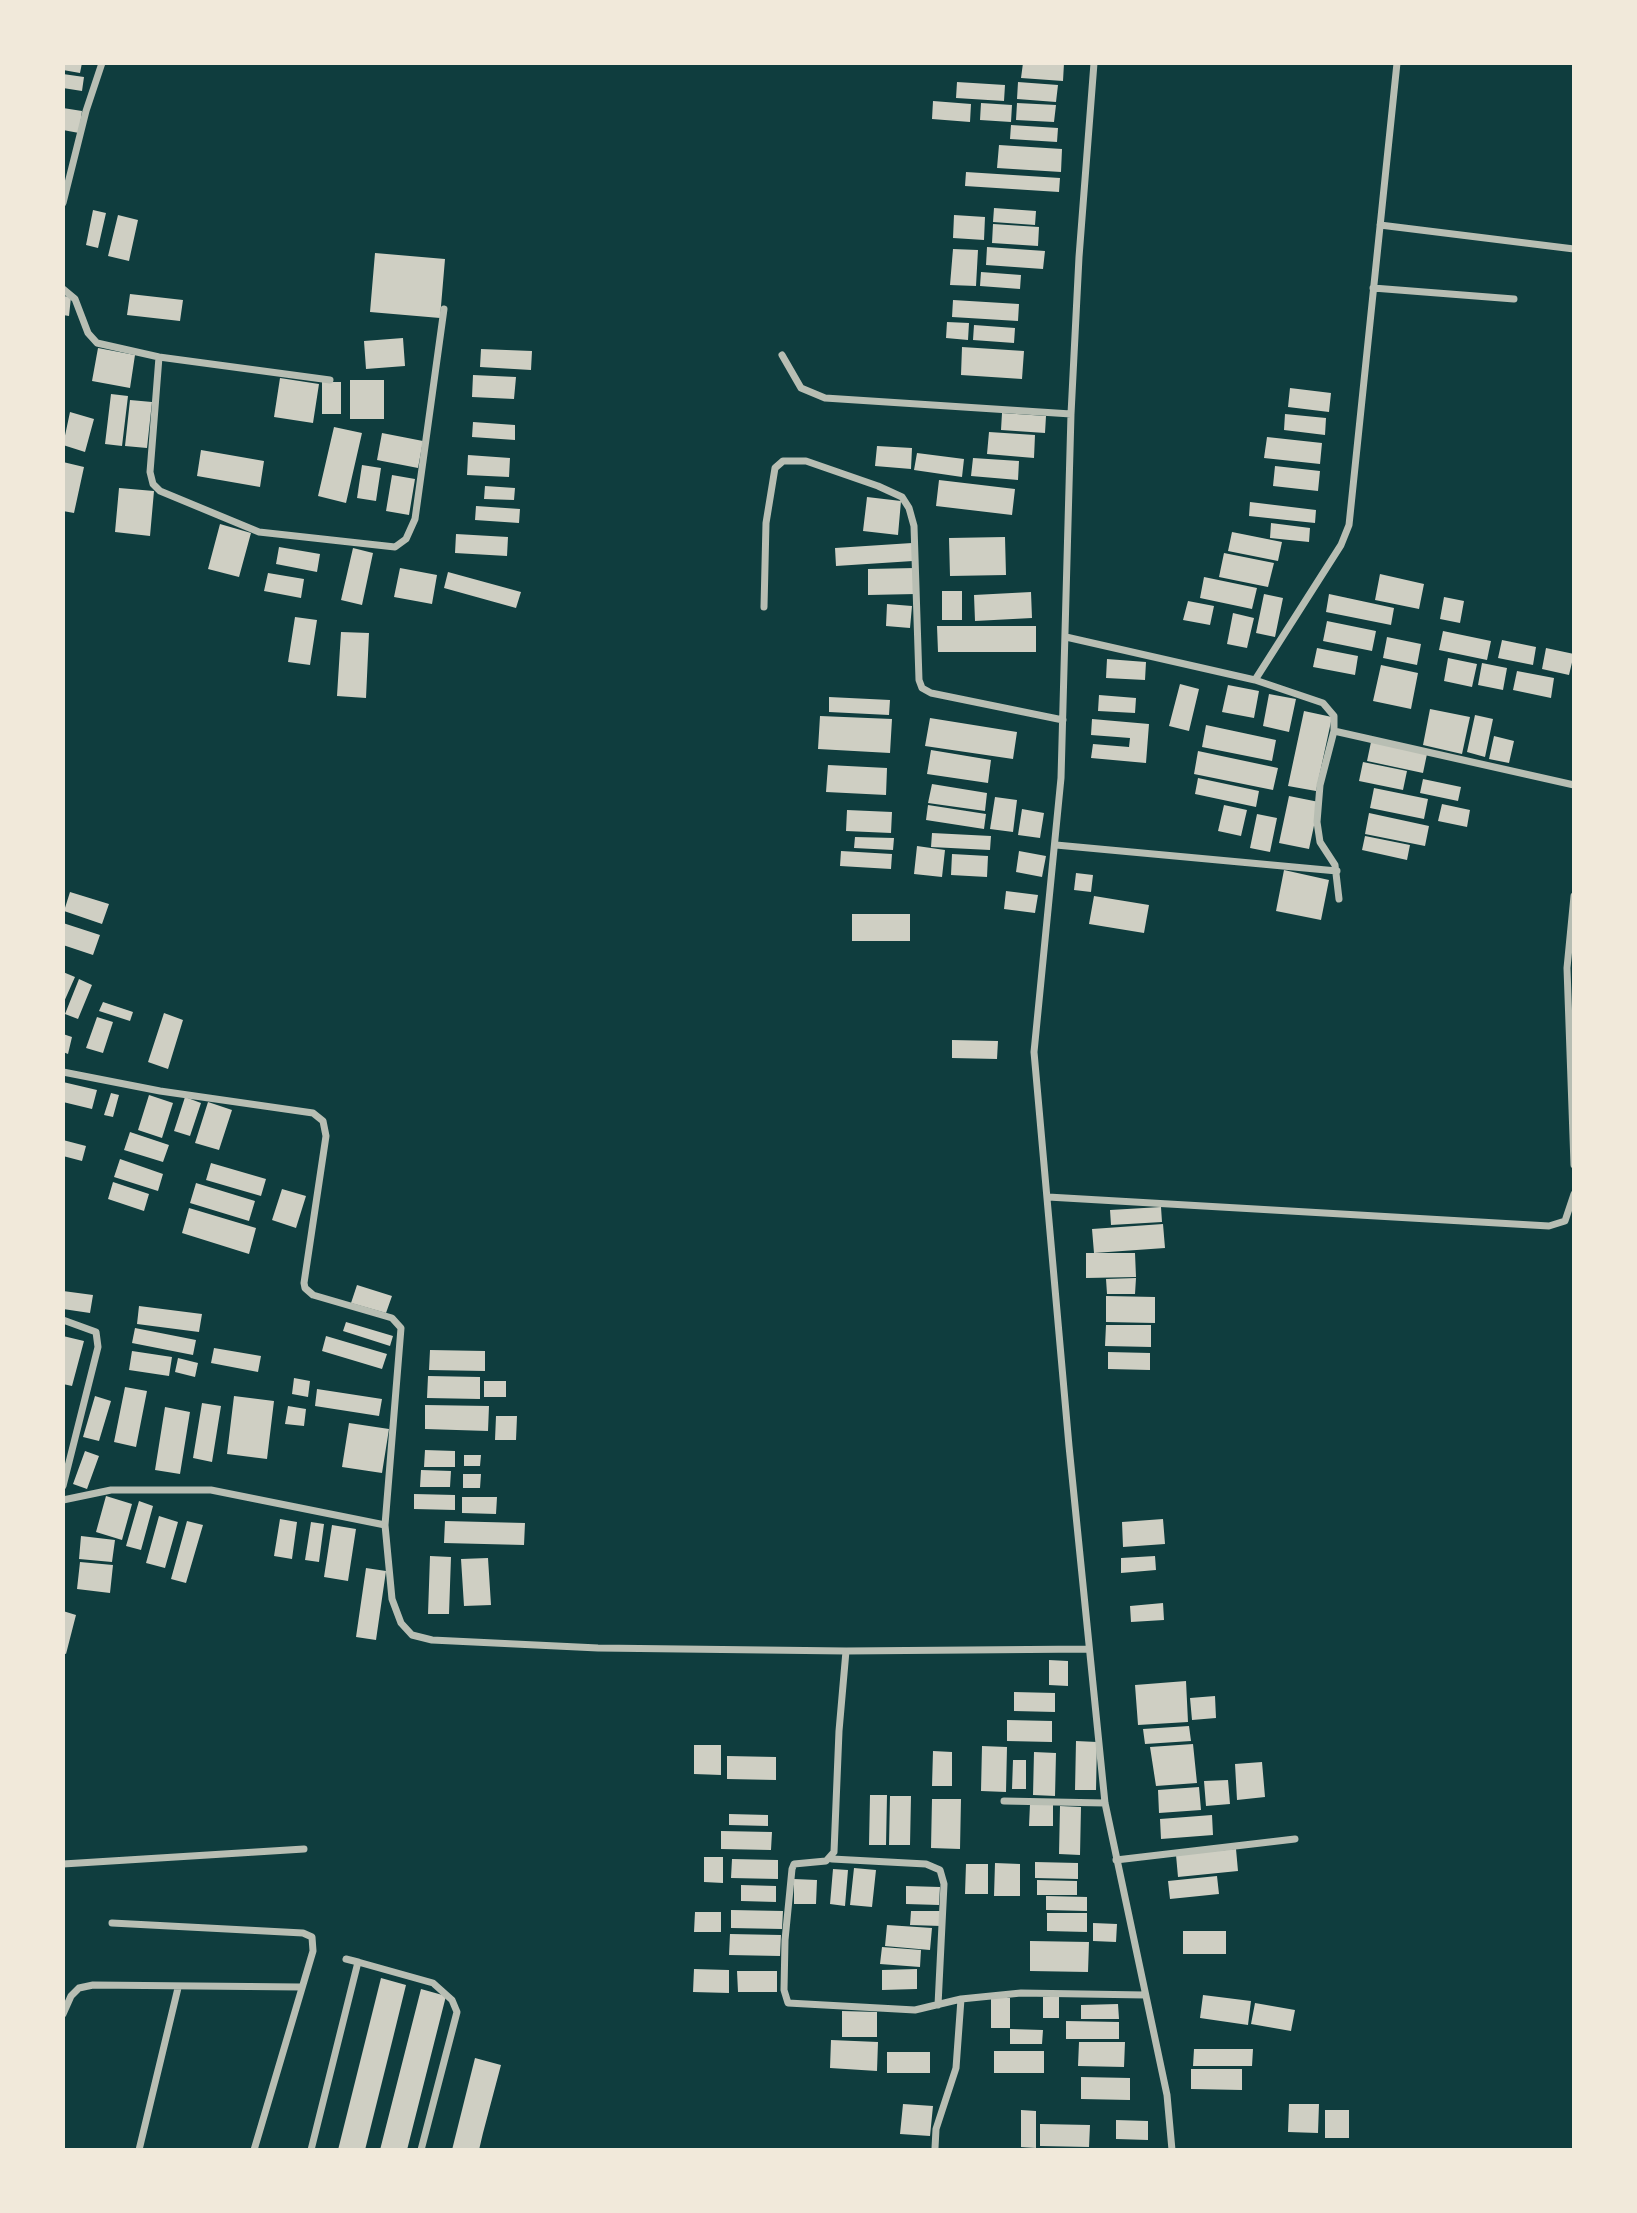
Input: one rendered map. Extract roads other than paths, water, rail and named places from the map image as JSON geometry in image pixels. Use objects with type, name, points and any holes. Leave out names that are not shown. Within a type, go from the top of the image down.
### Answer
[{"type":"street","points":[[63,203],[86,111],[102,63]]},
{"type":"street","points":[[1094,63],[1079,257],[1071,414],[1066,636],[1056,845],[1034,1052],[1088,1648],[1105,1804],[1167,2095],[1172,2150]]},
{"type":"street","points":[[1255,680],[1341,545],[1349,525],[1396,63]]},
{"type":"street","points":[[1380,225],[1574,249]]},
{"type":"street","points":[[1373,288],[1514,299]]},
{"type":"street","points":[[63,289],[75,299],[88,333],[97,343],[159,357],[330,380]]},
{"type":"street","points":[[159,357],[150,472],[153,484],[160,491],[259,531],[395,547],[406,540],[415,519],[444,309]]},
{"type":"street","points":[[782,355],[801,388],[825,398],[1071,414]]},
{"type":"street","points":[[764,607],[766,523],[775,468],[783,461],[806,461],[878,486],[902,498],[909,508],[914,526],[919,680],[922,688],[931,693],[1063,720]]},
{"type":"street","points":[[1066,636],[1255,680],[1323,703],[1334,716],[1334,731],[1320,785],[1317,822],[1320,842],[1336,871],[1339,899]]},
{"type":"street","points":[[1334,731],[1574,785]]},
{"type":"street","points":[[1056,845],[1336,871]]},
{"type":"street","points":[[1574,896],[1567,968],[1574,1165]]},
{"type":"street","points":[[63,1072],[160,1091],[313,1113],[323,1121],[326,1136],[304,1276],[305,1289],[321,1298],[392,1318],[401,1328],[385,1525],[392,1599],[404,1628],[422,1638],[598,1648],[846,1651],[1088,1648]]},
{"type":"street","points":[[1048,1197],[1549,1226],[1565,1222],[1574,1194]]},
{"type":"street","points":[[63,1320],[96,1332],[98,1347],[63,1486]]},
{"type":"street","points":[[63,1500],[111,1490],[211,1490],[385,1525]]},
{"type":"street","points":[[832,1858],[846,1651]]},
{"type":"street","points":[[1004,1801],[1105,1804]]},
{"type":"street","points":[[1116,1860],[1295,1839]]},
{"type":"street","points":[[63,1864],[304,1849]]},
{"type":"street","points":[[938,2005],[944,1884],[942,1873],[926,1864],[832,1858],[794,1864],[785,1940],[784,1990],[788,2003],[915,2010],[938,2005],[961,1999],[1021,1993],[1145,1995]]},
{"type":"street","points":[[112,1923],[309,1934],[313,1951],[254,2150]]},
{"type":"street","points":[[346,1959],[433,1983],[452,2000],[457,2012],[421,2150]]},
{"type":"street","points":[[311,2150],[358,1962]]},
{"type":"street","points":[[63,2014],[71,1996],[79,1988],[93,1985],[301,1987]]},
{"type":"street","points":[[139,2150],[178,1987]]},
{"type":"street","points":[[935,2148],[936,2129],[956,2067],[961,1999]]}]
